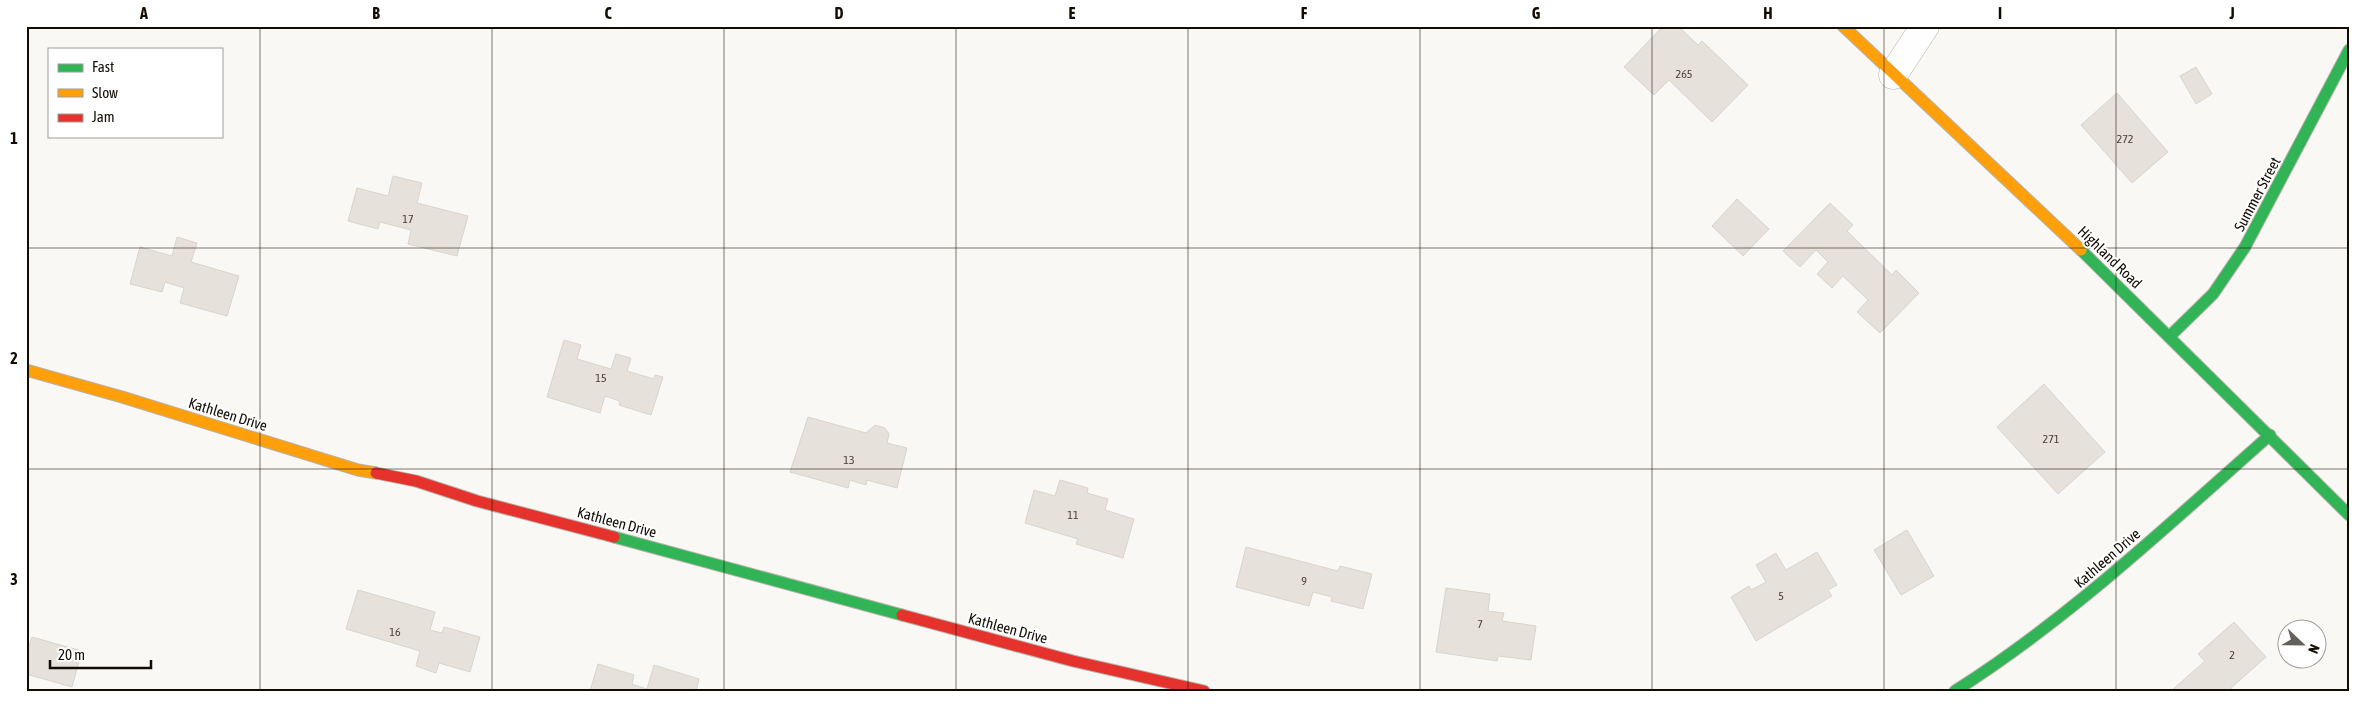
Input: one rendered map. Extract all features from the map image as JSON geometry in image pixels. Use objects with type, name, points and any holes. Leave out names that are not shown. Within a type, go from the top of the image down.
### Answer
[{"type":"street","name":"Highland Road","points":[[1844,26],[2170,336],[2349,515]]},
{"type":"street","points":[[1894,75],[1926,26]]},
{"type":"street","name":"Summer Street","points":[[2170,336],[2214,294],[2245,247],[2349,50]]},
{"type":"street","name":"Kathleen Drive","points":[[26,370],[122,397],[358,470],[416,481],[477,501],[1073,661],[1204,691]]},
{"type":"street","name":"Kathleen Drive","points":[[1955,691],[2021,648],[2092,592],[2270,435]]},
{"type":"building","points":[[1663,26],[1678,26],[1698,45],[1702,41],[1748,85],[1712,122],[1669,80],[1654,95],[1624,67]]},
{"type":"building","points":[[2196,67],[2212,94],[2196,104],[2180,76]]},
{"type":"building","points":[[2117,93],[2168,152],[2132,183],[2081,125]]},
{"type":"building","points":[[393,176],[422,183],[417,203],[468,216],[457,256],[408,244],[411,230],[380,222],[378,229],[348,221],[357,188],[388,196]]},
{"type":"building","points":[[1737,199],[1769,229],[1743,256],[1712,226]]},
{"type":"building","points":[[1830,203],[1853,225],[1847,231],[1892,275],[1896,270],[1919,293],[1880,333],[1857,312],[1868,300],[1843,276],[1832,288],[1817,274],[1828,262],[1816,250],[1800,267],[1783,251]]},
{"type":"building","points":[[177,237],[197,243],[191,262],[239,276],[227,316],[180,303],[184,288],[165,282],[162,292],[130,284],[140,247],[172,256]]},
{"type":"building","points":[[564,340],[581,345],[577,359],[611,369],[616,354],[631,358],[627,371],[654,379],[655,375],[663,377],[651,415],[619,405],[620,401],[605,396],[600,413],[547,397]]},
{"type":"building","points":[[2044,384],[2105,452],[2058,494],[1997,427]]},
{"type":"building","points":[[808,417],[866,433],[875,425],[885,428],[889,434],[887,443],[907,448],[897,488],[867,480],[866,485],[850,480],[848,488],[790,472]]},
{"type":"building","points":[[1060,480],[1088,488],[1087,493],[1108,499],[1105,510],[1134,519],[1123,558],[1076,544],[1078,539],[1025,523],[1034,490],[1055,496]]},
{"type":"building","points":[[1907,530],[1934,576],[1901,595],[1874,550]]},
{"type":"building","points":[[1246,547],[1338,571],[1340,566],[1372,574],[1363,609],[1331,601],[1332,597],[1313,592],[1309,606],[1236,587]]},
{"type":"building","points":[[1817,552],[1837,585],[1828,590],[1832,596],[1756,641],[1731,597],[1749,586],[1751,590],[1766,582],[1756,565],[1776,553],[1786,570]]},
{"type":"building","points":[[1446,588],[1490,594],[1488,611],[1504,613],[1502,621],[1536,626],[1531,660],[1498,656],[1497,661],[1436,652]]},
{"type":"building","points":[[358,590],[435,612],[430,630],[442,633],[444,627],[480,637],[470,672],[439,663],[436,673],[416,666],[420,651],[346,629]]},
{"type":"building","points":[[2234,622],[2266,657],[2231,688],[2234,691],[2171,691],[2205,661],[2198,654]]},
{"type":"building","points":[[32,637],[82,651],[72,687],[26,674],[26,655]]},
{"type":"building","points":[[598,664],[634,675],[632,684],[647,689],[654,665],[699,679],[696,691],[590,691]]},
{"type":"traffic: fast","points":[[2170,336],[2213,294],[2245,247],[2349,50]]},
{"type":"traffic: fast","points":[[2081,250],[2349,515]]},
{"type":"traffic: fast","points":[[1955,691],[1997,663],[2078,602],[2270,435]]},
{"type":"traffic: fast","points":[[614,537],[902,615]]},
{"type":"traffic: slow","points":[[1843,26],[2081,250]]},
{"type":"traffic: slow","points":[[26,370],[122,397],[358,470],[376,473]]},
{"type":"traffic: jam","points":[[376,473],[416,481],[477,501],[614,537]]},
{"type":"traffic: jam","points":[[902,615],[1073,661],[1204,691]]}]
